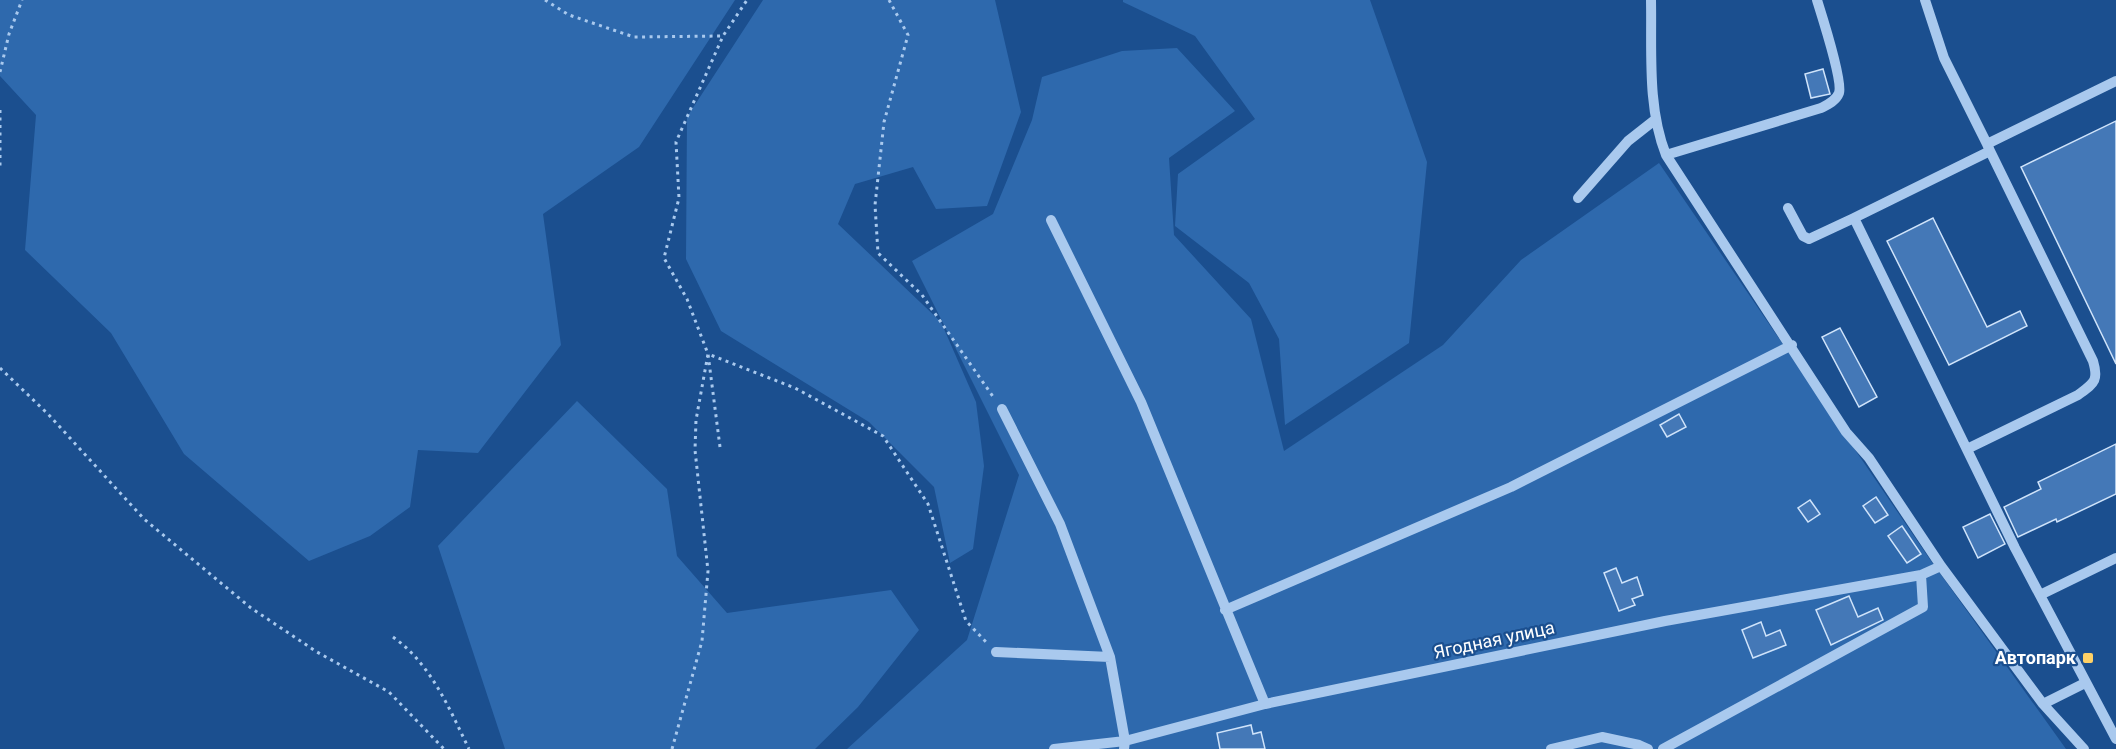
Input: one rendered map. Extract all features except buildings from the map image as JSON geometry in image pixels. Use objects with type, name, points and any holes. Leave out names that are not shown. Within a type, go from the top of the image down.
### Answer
[{"type":"street","points":[[1651,0],[1652,70],[1656,119],[1659,138],[1666,155],[1792,345],[1846,432],[1869,458],[1941,566],[2043,704],[2084,749]]},
{"type":"street","points":[[1666,155],[1821,108],[1835,100],[1840,92],[1838,78],[1818,0]]},
{"type":"street","points":[[1926,0],[1944,58],[2093,361],[2097,374],[2093,384],[2078,395],[1967,449]]},
{"type":"street","points":[[1788,208],[1803,236],[1809,239],[1854,218],[2116,81]]},
{"type":"street","points":[[1578,198],[1628,141],[1656,119]]},
{"type":"street","points":[[1854,218],[2015,548],[2116,739]]},
{"type":"street","points":[[1051,220],[1141,402],[1265,704]]},
{"type":"street","points":[[1225,610],[1510,487],[1792,345]]},
{"type":"street","points":[[1002,409],[1060,524],[1110,657],[1124,745]]},
{"type":"street","points":[[2040,595],[2116,558]]},
{"type":"street","name":"Ягодная улица","points":[[1054,749],[1124,745],[1265,704],[1665,621],[1921,575],[1941,566]]},
{"type":"street","points":[[1663,749],[1923,607],[1921,575]]},
{"type":"street","points":[[996,652],[1110,657]]},
{"type":"street","points":[[2043,704],[2085,683]]},
{"type":"street","points":[[1551,749],[1602,737],[1648,749]]},
{"type":"path","points":[[0,72],[9,34],[22,0]]},
{"type":"path","points":[[545,0],[569,15],[634,38],[723,36]]},
{"type":"path","points":[[720,447],[708,354],[687,299],[664,258],[679,198],[676,142],[723,36],[747,0]]},
{"type":"path","points":[[889,0],[908,35],[884,123],[876,205],[878,253],[922,295],[1002,409]]},
{"type":"path","points":[[0,110],[0,168]]},
{"type":"path","points":[[708,354],[795,388],[883,436],[928,504],[966,621],[996,652]]},
{"type":"path","points":[[672,749],[702,641],[708,572],[696,462],[696,420],[708,354]]},
{"type":"path","points":[[0,368],[48,414],[144,519],[251,608],[317,652],[389,692],[444,749]]},
{"type":"path","points":[[393,637],[407,647],[429,673],[469,749]]},
{"type":"shaded area","points":[[0,0],[735,0],[639,147],[543,214],[561,345],[478,453],[418,450],[410,507],[370,536],[309,561],[184,454],[111,333],[25,250],[36,115],[0,76]]},
{"type":"shaded area","points":[[763,0],[995,0],[1021,112],[987,206],[936,209],[913,167],[855,184],[838,224],[941,322],[976,402],[984,466],[973,549],[950,563],[934,487],[869,422],[721,331],[686,259],[687,117]]},
{"type":"shaded area","points":[[1123,0],[1370,0],[1427,162],[1409,343],[1285,425],[1279,339],[1249,283],[1175,226],[1178,174],[1255,119],[1195,36]]},
{"type":"shaded area","points":[[1177,48],[1235,111],[1169,158],[1174,235],[1251,319],[1284,451],[1443,345],[1521,260],[1659,163],[1929,558],[2066,749],[847,749],[967,640],[1019,475],[912,261],[993,214],[1032,120],[1042,77],[1122,51]]},
{"type":"shaded area","points":[[577,401],[667,489],[677,556],[727,613],[891,590],[919,630],[858,707],[815,749],[505,749],[438,546]]},
{"type":"place","name":"Автопарк","points":[[2088,658]]}]
